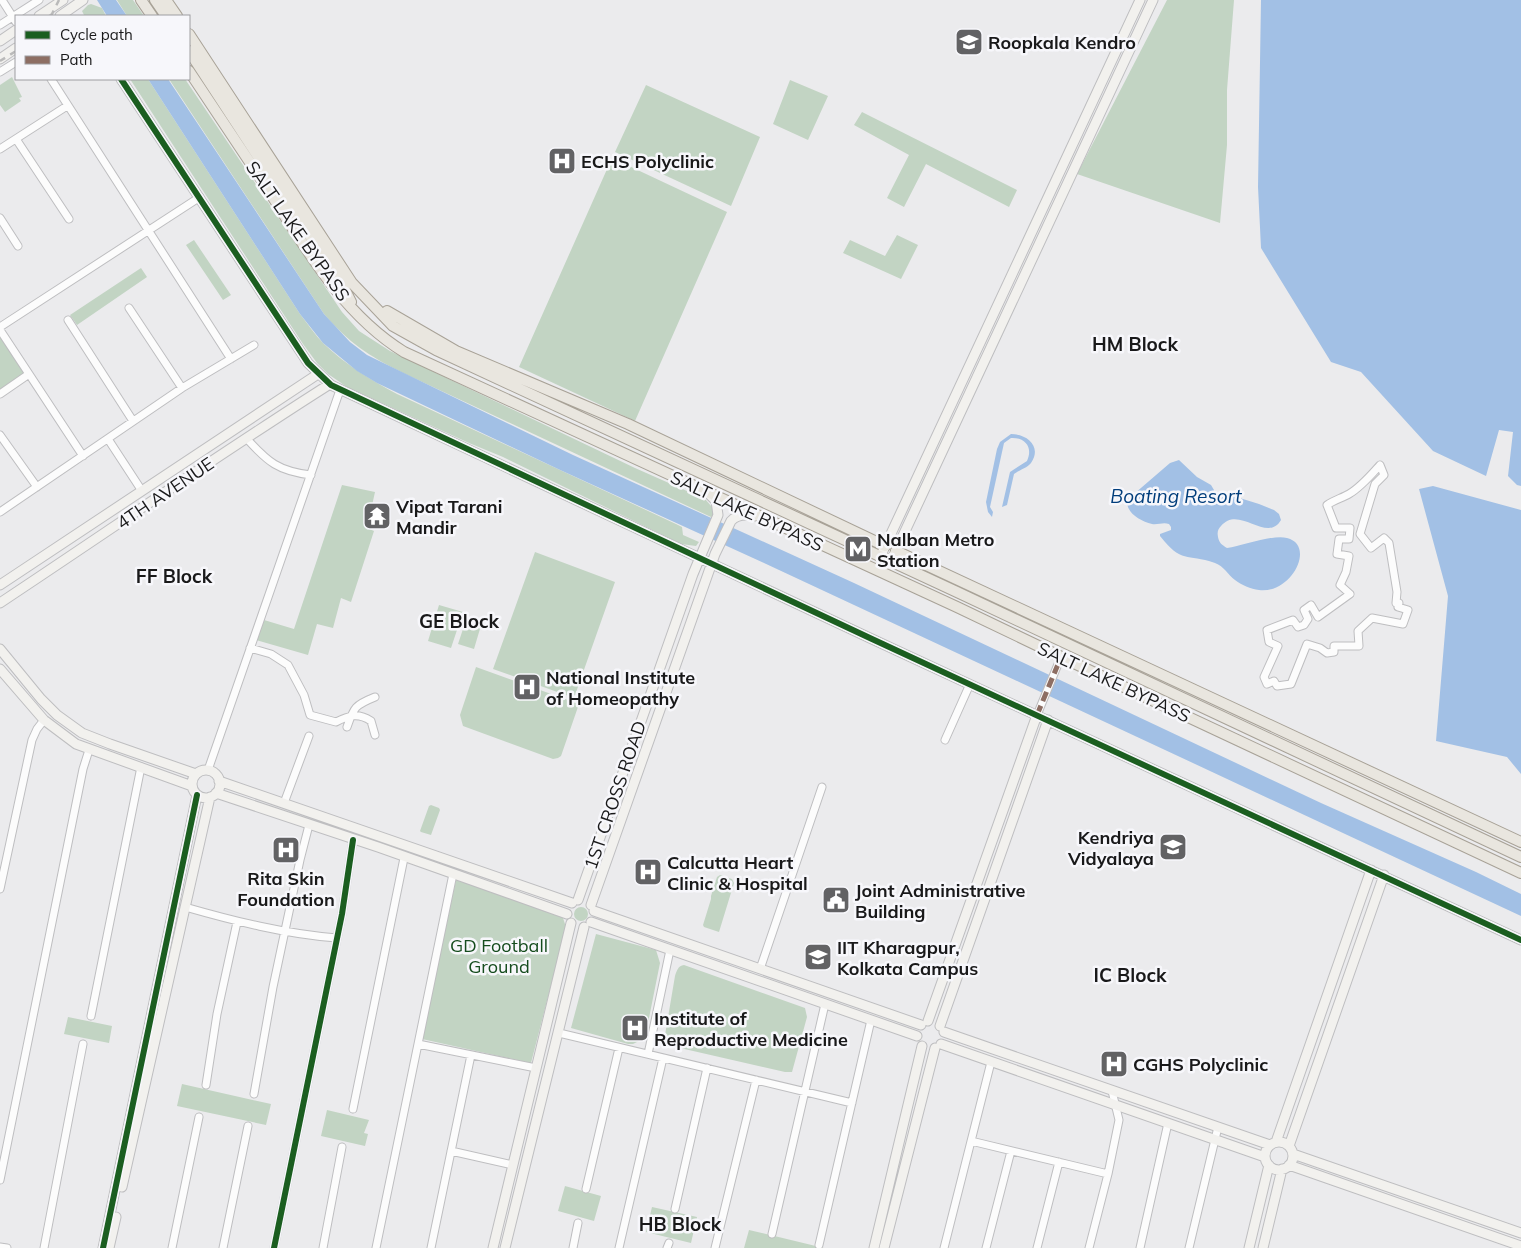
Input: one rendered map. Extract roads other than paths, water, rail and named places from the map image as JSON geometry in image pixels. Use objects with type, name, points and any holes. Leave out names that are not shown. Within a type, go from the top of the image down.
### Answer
[{"type":"main road","points":[[142,0],[151,15]]},
{"type":"main road","points":[[155,0],[165,15]]},
{"type":"main road","points":[[166,0],[176,15]]},
{"type":"main road","name":"SALT LAKE BYPASS","points":[[190,36],[348,285],[393,326],[484,372],[502,376],[599,412],[885,546]]},
{"type":"main road","points":[[190,52],[348,285],[355,310]]},
{"type":"main road","name":"SALT LAKE BYPASS","points":[[190,73],[305,248],[337,293],[382,337],[404,352],[957,607],[1521,873]]},
{"type":"main road","name":"SALT LAKE BYPASS","points":[[387,311],[448,348],[613,433],[1521,857]]},
{"type":"main road","points":[[496,394],[502,376]]},
{"type":"main road","points":[[599,412],[613,433]]},
{"type":"main road","points":[[779,510],[798,505]]},
{"type":"main road","name":"SALT LAKE BYPASS","points":[[896,551],[1521,842]]},
{"type":"main road","points":[[1061,657],[1073,634]]},
{"type":"street","points":[[0,25],[14,19],[2,0]]},
{"type":"street","points":[[19,15],[39,0]]},
{"type":"street","points":[[41,15],[63,0]]},
{"type":"street","points":[[61,15],[83,0]]},
{"type":"street","points":[[880,557],[1140,0]]},
{"type":"street","points":[[891,562],[1153,0]]},
{"type":"street","points":[[71,7],[75,15]]},
{"type":"street","points":[[0,40],[15,31]]},
{"type":"street","points":[[0,59],[15,49]]},
{"type":"street","points":[[0,72],[15,63]]},
{"type":"street","points":[[52,80],[231,359]]},
{"type":"street","points":[[122,80],[308,363],[330,384],[714,559],[970,684],[1521,940]]},
{"type":"street","points":[[0,149],[67,106]]},
{"type":"street","points":[[16,139],[69,219]]},
{"type":"street","points":[[1073,144],[1083,149]]},
{"type":"street","points":[[82,456],[0,328],[200,197]]},
{"type":"street","points":[[0,218],[18,246]]},
{"type":"street","points":[[129,308],[182,388]]},
{"type":"street","name":"SALT LAKE BYPASS","points":[[376,309],[387,311]]},
{"type":"street","points":[[68,320],[133,421]]},
{"type":"street","points":[[0,512],[182,388],[254,345]]},
{"type":"street","points":[[0,394],[29,374]]},
{"type":"street","name":"4TH AVENUE","points":[[0,585],[318,374]]},
{"type":"street","name":"4TH AVENUE","points":[[0,604],[191,474],[330,384]]},
{"type":"street","points":[[208,770],[340,390]]},
{"type":"street","points":[[0,436],[37,487]]},
{"type":"street","points":[[108,439],[142,491]]},
{"type":"street","points":[[247,439],[267,461],[294,473],[311,475]]},
{"type":"street","points":[[184,463],[191,474]]},
{"type":"street","points":[[1380,465],[1384,475],[1375,484],[1360,534],[1371,548],[1384,538],[1389,543],[1397,592],[1396,603],[1399,603],[1398,607],[1408,610],[1403,624],[1372,618],[1358,631],[1359,646],[1334,646],[1334,652],[1327,653],[1320,648],[1307,644],[1291,684],[1277,686],[1274,681],[1267,684],[1264,677],[1278,646],[1269,642],[1267,630],[1293,620],[1298,627],[1304,625],[1308,619],[1304,610],[1311,605],[1318,617],[1350,594],[1340,585],[1346,572],[1349,556],[1337,554],[1339,539],[1349,539],[1350,528],[1336,528],[1327,505],[1350,494],[1380,465]]},
{"type":"street","name":"1ST CROSS ROAD","points":[[575,901],[608,816],[701,553],[718,515],[716,501],[708,493]]},
{"type":"street","name":"1ST CROSS ROAD","points":[[593,908],[621,820],[706,578],[731,521],[738,516],[758,516]]},
{"type":"street","points":[[885,546],[896,551]]},
{"type":"street","points":[[668,645],[681,650]]},
{"type":"street","points":[[250,648],[271,654],[288,665],[304,695],[310,715],[336,722],[347,716],[363,716],[371,721],[375,735]]},
{"type":"street","points":[[0,649],[41,699],[82,733],[196,774]]},
{"type":"street","points":[[874,1248],[922,1046],[917,1036],[918,1029],[924,1023],[1037,715],[1061,657]]},
{"type":"street","points":[[0,669],[44,720],[64,737],[89,750],[192,786]]},
{"type":"street","points":[[944,740],[970,684]]},
{"type":"street","points":[[347,727],[353,710],[363,702],[376,697]]},
{"type":"street","points":[[0,889],[32,740],[44,720]]},
{"type":"street","points":[[884,1248],[938,1046],[943,1040],[942,1029],[1048,720]]},
{"type":"street","points":[[284,803],[309,736]]},
{"type":"street","points":[[0,1180],[83,769],[89,750]]},
{"type":"street","points":[[91,1016],[141,767]]},
{"type":"street","points":[[203,770],[208,770],[216,775],[219,781],[219,789],[213,795],[202,798],[197,795],[192,786],[193,778],[196,774],[203,770]]},
{"type":"street","points":[[219,781],[575,901],[583,900],[593,908],[750,966],[924,1023],[933,1021],[942,1029],[1112,1091],[1273,1144]]},
{"type":"street","points":[[760,969],[822,787]]},
{"type":"street","points":[[109,1248],[109,1235],[138,1098],[165,947],[197,795]]},
{"type":"street","points":[[213,795],[322,829],[567,914]]},
{"type":"street","points":[[138,1098],[213,795]]},
{"type":"street","points":[[608,816],[621,820]]},
{"type":"street","points":[[322,829],[326,818]]},
{"type":"street","points":[[254,1094],[272,987],[309,825]]},
{"type":"street","points":[[274,1248],[337,938],[353,840]]},
{"type":"street","points":[[353,1109],[404,858]]},
{"type":"street","points":[[183,862],[195,865]]},
{"type":"street","points":[[1273,1144],[1305,1060],[1371,870]]},
{"type":"street","points":[[376,1248],[453,874]]},
{"type":"street","points":[[922,1046],[926,1048],[938,1046],[991,1062],[1215,1139],[1267,1161],[1275,1169],[1285,1167],[1292,1161],[1291,1150],[1317,1065],[1384,875]]},
{"type":"street","points":[[575,901],[568,908],[567,914],[571,923],[577,927],[588,925],[670,950],[917,1036]]},
{"type":"street","points":[[185,907],[236,922],[306,935],[337,938]]},
{"type":"street","points":[[505,1248],[559,1033],[593,908]]},
{"type":"street","points":[[206,1085],[217,1014],[236,922]]},
{"type":"street","points":[[493,1248],[571,923]]},
{"type":"street","points":[[165,947],[175,948]]},
{"type":"street","points":[[648,1054],[670,950]]},
{"type":"street","points":[[1340,959],[1353,964]]},
{"type":"street","points":[[745,976],[750,966]]},
{"type":"street","points":[[772,1234],[826,1004]]},
{"type":"street","points":[[819,1245],[871,1020]]},
{"type":"street","points":[[559,1033],[852,1103]]},
{"type":"street","points":[[44,1248],[83,1044]]},
{"type":"street","points":[[418,1044],[536,1068]]},
{"type":"street","points":[[586,1189],[619,1048]]},
{"type":"street","points":[[431,1248],[471,1054]]},
{"type":"street","points":[[618,1248],[663,1058]]},
{"type":"street","points":[[1305,1060],[1317,1065]]},
{"type":"street","points":[[944,1248],[991,1062]]},
{"type":"street","points":[[675,1208],[707,1068]]},
{"type":"street","points":[[715,1248],[756,1080]]},
{"type":"street","points":[[1089,1248],[1108,1174],[1119,1120],[1112,1091]]},
{"type":"street","points":[[526,1112],[538,1116]]},
{"type":"street","points":[[172,1248],[199,1117]]},
{"type":"street","points":[[1140,1248],[1168,1123]]},
{"type":"street","points":[[223,1248],[248,1126]]},
{"type":"street","points":[[1189,1248],[1218,1127]]},
{"type":"street","points":[[971,1141],[1108,1174]]},
{"type":"street","points":[[1249,1248],[1262,1194],[1267,1161],[1266,1149],[1273,1144],[1282,1142],[1291,1150],[1521,1233]]},
{"type":"street","points":[[323,1248],[342,1147]]},
{"type":"street","points":[[451,1151],[513,1165]]},
{"type":"street","points":[[986,1248],[1011,1151]]},
{"type":"street","points":[[1037,1248],[1059,1162]]},
{"type":"street","points":[[1263,1248],[1275,1197],[1285,1167]]},
{"type":"street","points":[[1285,1167],[1521,1246]]},
{"type":"street","points":[[1262,1194],[1275,1197]]},
{"type":"street","points":[[506,1196],[518,1199]]},
{"type":"street","points":[[573,1248],[578,1223]]},
{"type":"street","points":[[880,1224],[890,1227]]},
{"type":"street","points":[[103,1248],[109,1235]]},
{"type":"street","points":[[0,1246],[7,1248]]},
{"type":"water","points":[[97,0],[116,0],[126,15],[106,15]]},
{"type":"water","points":[[1261,0],[1521,0],[1521,486],[1517,485],[1508,476],[1513,432],[1499,430],[1486,476],[1433,451],[1361,372],[1331,362],[1261,248],[1258,187]]},
{"type":"water","points":[[149,80],[169,80],[324,314],[350,342],[367,355],[573,455],[854,583],[1321,803],[1476,872],[1521,894],[1521,916],[558,469],[377,383],[357,371],[323,343],[300,314]]},
{"type":"water","points":[[1011,434],[1023,436],[1032,443],[1035,452],[1034,457],[1029,465],[1014,474],[1007,505],[1002,507],[1010,472],[1027,461],[1029,456],[1029,448],[1021,439],[1011,438],[1004,443],[990,507],[993,512],[992,517],[988,512],[986,502],[997,449],[1000,442]]},
{"type":"water","name":"Boating Resort","points":[[1179,460],[1197,477],[1211,485],[1214,490],[1212,495],[1214,498],[1230,495],[1259,504],[1279,514],[1281,520],[1275,526],[1268,528],[1236,519],[1228,520],[1219,528],[1218,537],[1221,544],[1227,548],[1281,537],[1295,542],[1300,550],[1300,559],[1290,577],[1281,585],[1271,589],[1259,590],[1240,584],[1218,564],[1185,556],[1174,551],[1160,536],[1160,534],[1171,530],[1169,524],[1147,523],[1131,513],[1127,500],[1170,463]]},
{"type":"water","points":[[1433,486],[1521,510],[1521,774],[1507,757],[1436,741],[1448,596],[1419,489]]},
{"type":"railway","points":[[52,15],[59,0]]},
{"type":"railway","points":[[0,61],[15,52]]},
{"type":"place","name":"Roopkala Kendro","points":[[969,42]]},
{"type":"place","name":"ECHS Polyclinic","points":[[562,161]]},
{"type":"place","name":"Vipat Tarani Mandir","points":[[377,516]]},
{"type":"place","name":"Nalban Metro Station","points":[[858,549]]},
{"type":"place","name":"National Institute of Homeopathy","points":[[527,687]]},
{"type":"place","name":"Kendriya Vidyalaya","points":[[1173,847]]},
{"type":"place","name":"Rita Skin Foundation","points":[[286,850]]},
{"type":"place","name":"Calcutta Heart Clinic & Hospital","points":[[648,872]]},
{"type":"place","name":"Joint Administrative Building","points":[[836,900]]},
{"type":"place","name":"IIT Kharagpur, Kolkata Campus","points":[[818,957]]},
{"type":"place","name":"Institute of Reproductive Medicine","points":[[635,1028]]},
{"type":"place","name":"CGHS Polyclinic","points":[[1114,1064]]},
{"type":"district","name":"HM Block","points":[[1135,344]]},
{"type":"district","name":"FF Block","points":[[174,576]]},
{"type":"district","name":"GE Block","points":[[459,621]]},
{"type":"district","name":"IC Block","points":[[1130,975]]},
{"type":"district","name":"HB Block","points":[[680,1224]]},
{"type":"park label","name":"GD Football Ground","points":[[499,955]]}]
